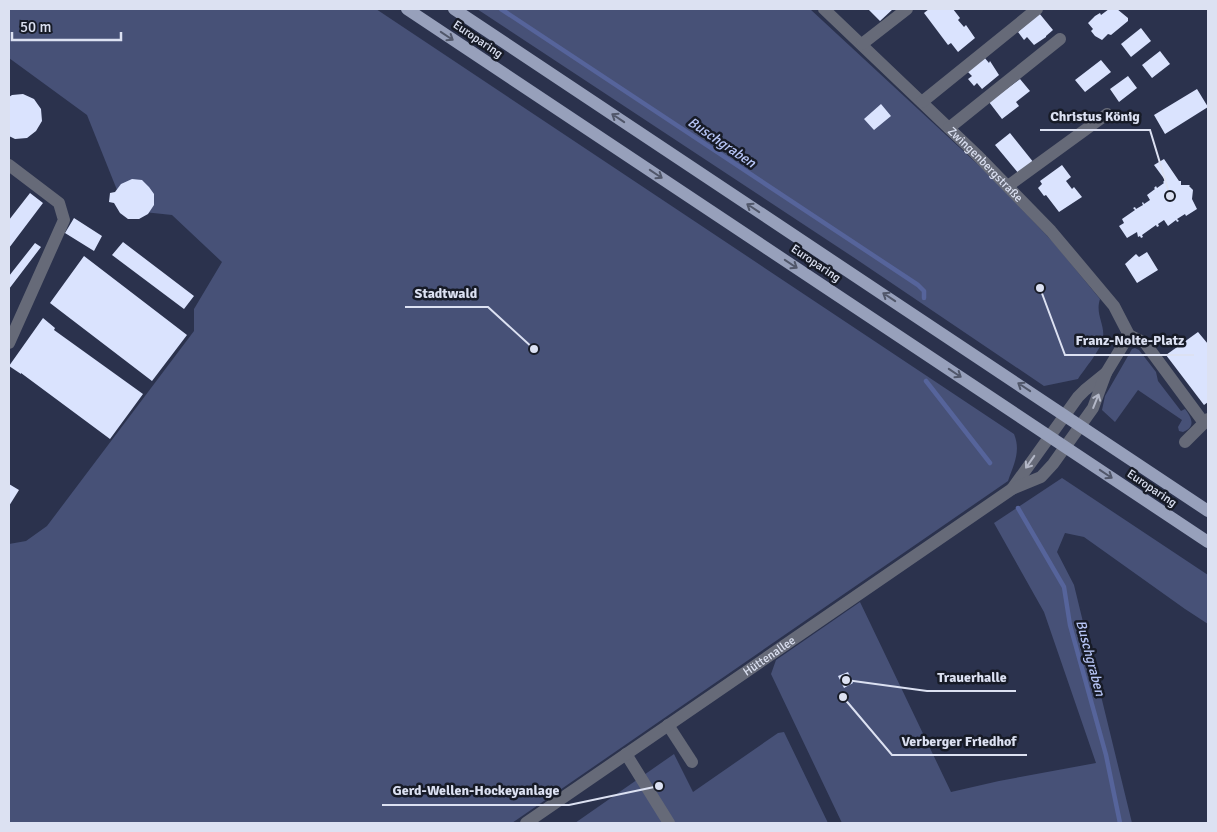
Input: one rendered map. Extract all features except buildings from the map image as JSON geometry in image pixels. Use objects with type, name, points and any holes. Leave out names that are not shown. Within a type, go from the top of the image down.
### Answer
[{"type":"main road","name":"Europaring","points":[[407,9],[1208,542]]},
{"type":"main road","name":"Europaring","points":[[454,9],[1208,511]]},
{"type":"street","name":"Zwingenbergstraße","points":[[824,9],[1008,186],[1097,284],[1114,306],[1129,334],[1145,343],[1206,421]]},
{"type":"street","points":[[862,44],[907,9]]},
{"type":"street","points":[[922,102],[1037,9]]},
{"type":"street","points":[[949,128],[1060,39]]},
{"type":"street","points":[[1008,186],[1107,114]]},
{"type":"street","points":[[9,165],[60,203],[64,220],[9,343]]},
{"type":"street","points":[[1081,425],[1093,408],[1106,373],[1129,334]]},
{"type":"street","points":[[1049,436],[1085,390],[1106,373]]},
{"type":"street","points":[[1185,442],[1206,421]]},
{"type":"street","name":"Hüttenallee","points":[[526,823],[1012,489],[1041,477],[1081,425]]},
{"type":"street","name":"Hüttenallee","points":[[1012,489],[1049,436]]},
{"type":"street","points":[[668,725],[692,762]]},
{"type":"street","points":[[626,754],[669,823]]},
{"type":"shaded area","points":[[9,9],[376,9],[1014,434],[1017,452],[1008,481],[512,823],[9,823],[9,544],[26,541],[47,526],[194,331],[194,309],[222,262],[172,215],[125,210],[87,115],[9,58]]},
{"type":"shaded area","points":[[477,9],[810,9],[987,173],[1053,242],[1100,299],[1102,343],[1078,379],[1044,386],[856,259]]},
{"type":"shaded area","points":[[1132,349],[1139,350],[1156,372],[1158,381],[1181,411],[1185,409],[1187,412],[1192,422],[1187,430],[1179,431],[1178,427],[1182,420],[1138,390],[1115,422],[1102,410],[1105,396]]},
{"type":"shaded area","points":[[1062,478],[1208,575],[1208,624],[1084,537],[1065,533],[1057,552],[1074,585],[1132,823],[842,823],[771,674],[776,660],[860,602],[951,792],[1096,763],[1044,612],[994,523]]},
{"type":"shaded area","points":[[784,732],[828,823],[575,823],[674,754],[693,792],[778,733]]},
{"type":"waterway","name":"Buschgraben","points":[[501,9],[918,285],[924,291],[924,298]]},
{"type":"waterway","name":"Buschgraben","points":[[926,381],[990,463]]},
{"type":"waterway","name":"Buschgraben","points":[[1018,508],[1064,587],[1070,625],[1106,755],[1120,823]]},
{"type":"place","name":"Christus König","points":[[1170,196]]},
{"type":"place","name":"Franz-Nolte-Platz","points":[[1040,288]]},
{"type":"place","name":"Stadtwald","points":[[534,349]]},
{"type":"place","name":"Trauerhalle","points":[[846,680]]},
{"type":"place","name":"Verberger Friedhof","points":[[843,697]]},
{"type":"place","name":"Gerd-Wellen-Hockeyanlage","points":[[659,786]]}]
